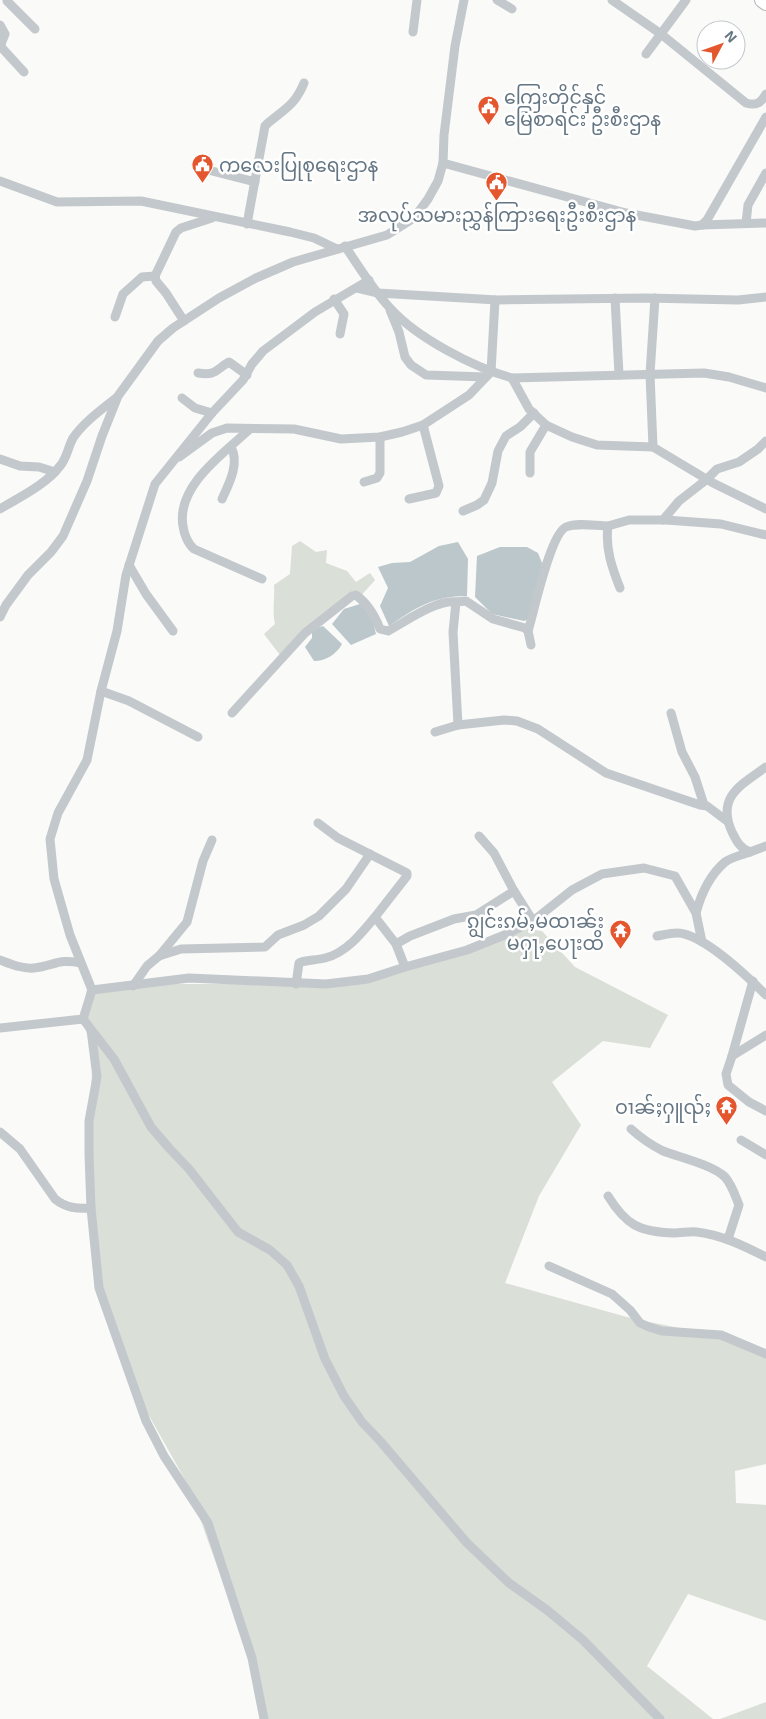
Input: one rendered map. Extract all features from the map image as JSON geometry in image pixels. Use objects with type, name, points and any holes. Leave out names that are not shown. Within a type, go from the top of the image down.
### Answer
[{"type":"highway","points":[[762,0],[766,3]]},
{"type":"street","points":[[413,32],[417,0]]},
{"type":"street","points":[[0,617],[28,575],[51,552],[63,536],[84,488],[118,396],[158,341],[173,328],[219,298],[256,278],[292,262],[387,235],[414,218],[438,181],[443,163],[444,135],[455,46],[464,0]]},
{"type":"street","points":[[497,0],[512,9]]},
{"type":"street","points":[[612,0],[661,34],[746,103],[755,105],[762,101],[766,94]]},
{"type":"street","points":[[646,54],[686,0]]},
{"type":"street","points":[[5,2],[35,29]]},
{"type":"street","points":[[0,25],[4,34],[1,44],[2,48],[24,72]]},
{"type":"street","points":[[247,224],[265,126],[298,97],[304,83]]},
{"type":"street","points":[[702,225],[707,220],[766,117]]},
{"type":"street","points":[[443,163],[626,213],[694,226],[766,223]]},
{"type":"street","points":[[208,170],[255,182]]},
{"type":"street","points":[[746,223],[748,205],[766,173]]},
{"type":"street","points":[[0,181],[57,202],[141,201],[314,238],[341,247],[369,280],[389,308],[430,339],[488,374]]},
{"type":"street","points":[[184,321],[156,281],[155,276],[176,232],[180,228],[215,217]]},
{"type":"street","points":[[115,317],[123,294],[142,277],[155,276]]},
{"type":"street","points":[[83,1019],[92,990],[80,963],[54,879],[50,839],[58,813],[87,760],[101,691],[117,631],[126,575],[155,484],[212,413],[248,375],[252,364],[263,351],[334,299],[369,280]]},
{"type":"street","points":[[357,288],[378,293],[495,300],[615,298],[738,300],[766,297]]},
{"type":"street","points":[[615,298],[619,374]]},
{"type":"street","points":[[653,447],[650,374],[655,298]]},
{"type":"street","points":[[334,299],[344,314],[340,334]]},
{"type":"street","points":[[170,464],[212,433],[219,430],[240,427],[250,429],[294,429],[341,439],[380,437],[423,425],[469,395],[488,374],[495,300]]},
{"type":"street","points":[[389,308],[399,332],[405,357],[410,365],[426,375],[488,374],[512,378],[704,373],[729,377],[766,388]]},
{"type":"street","points":[[198,373],[209,375],[217,372],[229,362],[248,375]]},
{"type":"street","points":[[512,378],[529,409],[546,425],[572,437],[597,444],[653,447],[706,480],[766,509]]},
{"type":"street","points":[[0,509],[40,484],[55,472],[61,466],[73,438],[92,417],[118,396]]},
{"type":"street","points":[[182,398],[195,408],[212,413]]},
{"type":"street","points":[[463,511],[484,500],[492,483],[498,451],[506,436],[520,428],[534,413]]},
{"type":"street","points":[[409,499],[436,493],[439,486],[423,425]]},
{"type":"street","points":[[530,473],[530,452],[546,425]]},
{"type":"street","points":[[250,429],[194,483],[183,504],[181,517],[184,532],[190,546],[194,550],[232,564],[262,579]]},
{"type":"street","points":[[364,482],[377,478],[380,473],[380,437]]},
{"type":"street","points":[[662,520],[679,501],[706,480],[716,469],[739,462],[758,449],[766,440]]},
{"type":"street","points":[[222,499],[235,460],[231,447]]},
{"type":"street","points":[[0,459],[20,466],[39,467],[55,472]]},
{"type":"street","points":[[531,645],[528,632],[548,557],[557,536],[564,527],[573,525],[608,526],[629,520],[662,520],[721,524],[766,535]]},
{"type":"street","points":[[608,526],[606,540],[620,588]]},
{"type":"street","points":[[129,565],[146,594],[173,631]]},
{"type":"street","points":[[232,713],[305,633],[352,596],[359,597],[372,612],[380,629],[388,631],[446,601],[466,601],[493,619],[525,628],[528,632]]},
{"type":"street","points":[[456,602],[454,632],[458,725]]},
{"type":"street","points":[[101,691],[129,701],[198,737]]},
{"type":"street","points":[[671,713],[682,752],[695,777],[704,805]]},
{"type":"street","points":[[435,732],[458,725],[504,720],[517,721],[538,729],[606,773],[707,806],[727,821],[738,844],[744,850],[750,852]]},
{"type":"street","points":[[727,821],[730,795],[766,767]]},
{"type":"street","points":[[296,984],[299,964],[301,962],[326,958],[338,953],[364,931],[407,876],[405,871],[338,838],[318,824]]},
{"type":"street","points":[[479,836],[494,853],[514,891],[533,921]]},
{"type":"street","points":[[133,986],[147,966],[159,956],[187,922],[203,862],[212,840]]},
{"type":"street","points":[[696,913],[701,896],[714,874],[725,862],[766,846]]},
{"type":"street","points":[[159,956],[181,949],[265,947],[278,935],[304,925],[319,916],[346,889],[370,854]]},
{"type":"street","points":[[92,990],[189,978],[296,984],[326,984],[368,980],[405,967],[467,950],[507,934],[533,921],[572,890],[602,874],[644,868],[675,876],[696,913],[702,942]]},
{"type":"street","points":[[396,944],[410,936],[454,919],[476,915],[514,891]]},
{"type":"street","points":[[375,917],[396,944],[405,967]]},
{"type":"street","points":[[657,936],[677,933],[695,937],[753,981],[766,995]]},
{"type":"street","points":[[0,960],[22,968],[33,968],[65,960],[80,963]]},
{"type":"street","points":[[753,981],[726,1074],[728,1085],[749,1102],[766,1111]]},
{"type":"street","points":[[0,1028],[83,1019]]},
{"type":"street","points":[[83,1019],[114,1059],[152,1127],[189,1169],[238,1232],[270,1250],[287,1265],[299,1286],[325,1359],[344,1396],[362,1422],[467,1543],[509,1583],[547,1610],[583,1640],[660,1719]]},
{"type":"street","points":[[91,1030],[97,1077],[89,1121],[91,1208],[99,1288],[146,1421],[164,1456],[208,1523],[252,1658],[264,1719]]},
{"type":"street","points":[[732,1056],[766,1035]]},
{"type":"street","points":[[631,1129],[643,1140],[662,1150],[704,1166],[723,1176],[732,1187],[739,1205],[728,1239]]},
{"type":"street","points":[[0,1132],[20,1149],[55,1199],[62,1205],[78,1209],[91,1208]]},
{"type":"street","points":[[740,1140],[766,1155]]},
{"type":"street","points":[[608,1196],[617,1210],[629,1222],[643,1229],[676,1233],[696,1232],[728,1239],[766,1257]]},
{"type":"street","points":[[549,1266],[612,1294],[630,1310],[640,1323],[649,1327],[662,1331],[721,1335],[766,1354]]},
{"type":"shaded area","points":[[300,541],[316,552],[327,550],[326,563],[347,571],[356,582],[370,573],[375,580],[359,598],[337,606],[309,627],[302,642],[283,659],[264,634],[275,624],[274,585],[290,574],[292,546]]},
{"type":"shaded area","points":[[458,542],[468,559],[467,596],[435,600],[408,613],[389,626],[380,606],[388,588],[378,567],[392,563],[410,562],[439,546]]},
{"type":"shaded area","points":[[500,547],[527,547],[538,553],[542,563],[531,618],[524,621],[492,614],[475,597],[477,556]]},
{"type":"shaded area","points":[[360,604],[372,618],[376,634],[351,645],[332,624],[344,609]]},
{"type":"shaded area","points":[[323,626],[342,644],[330,657],[314,661],[305,647],[312,638],[312,630]]},
{"type":"shaded area","points":[[527,929],[542,931],[575,967],[668,1015],[650,1048],[603,1041],[552,1082],[581,1125],[539,1196],[505,1283],[634,1319],[715,1335],[766,1355],[766,1464],[735,1471],[736,1503],[766,1505],[766,1621],[688,1594],[647,1666],[713,1719],[263,1719],[245,1644],[188,1485],[125,1373],[94,1253],[90,1116],[93,1047],[81,1020],[87,989],[130,984],[330,984],[389,971]]},
{"type":"shaded area","points":[[766,1702],[766,1719],[720,1719]]},
{"type":"place","name":"ကြေးတိုင်နှင့် မြေစာရင်း ဦးစီးဌာန","points":[[488,126]]},
{"type":"place","name":"ကလေးပြုစုရေးဌာန","points":[[203,183]]},
{"type":"place","name":"အလုပ်သမားညွှန်ကြားရေးဦးစီးဌာန","points":[[497,202]]},
{"type":"place","name":"ၵျွင်းၵမ်ႇမထၢၼ်း မႁႃႇပေႃးထိ","points":[[620,950]]},
{"type":"place","name":"ဝၢၼ်ႈႁူၺ်ႈ","points":[[727,1125]]}]
